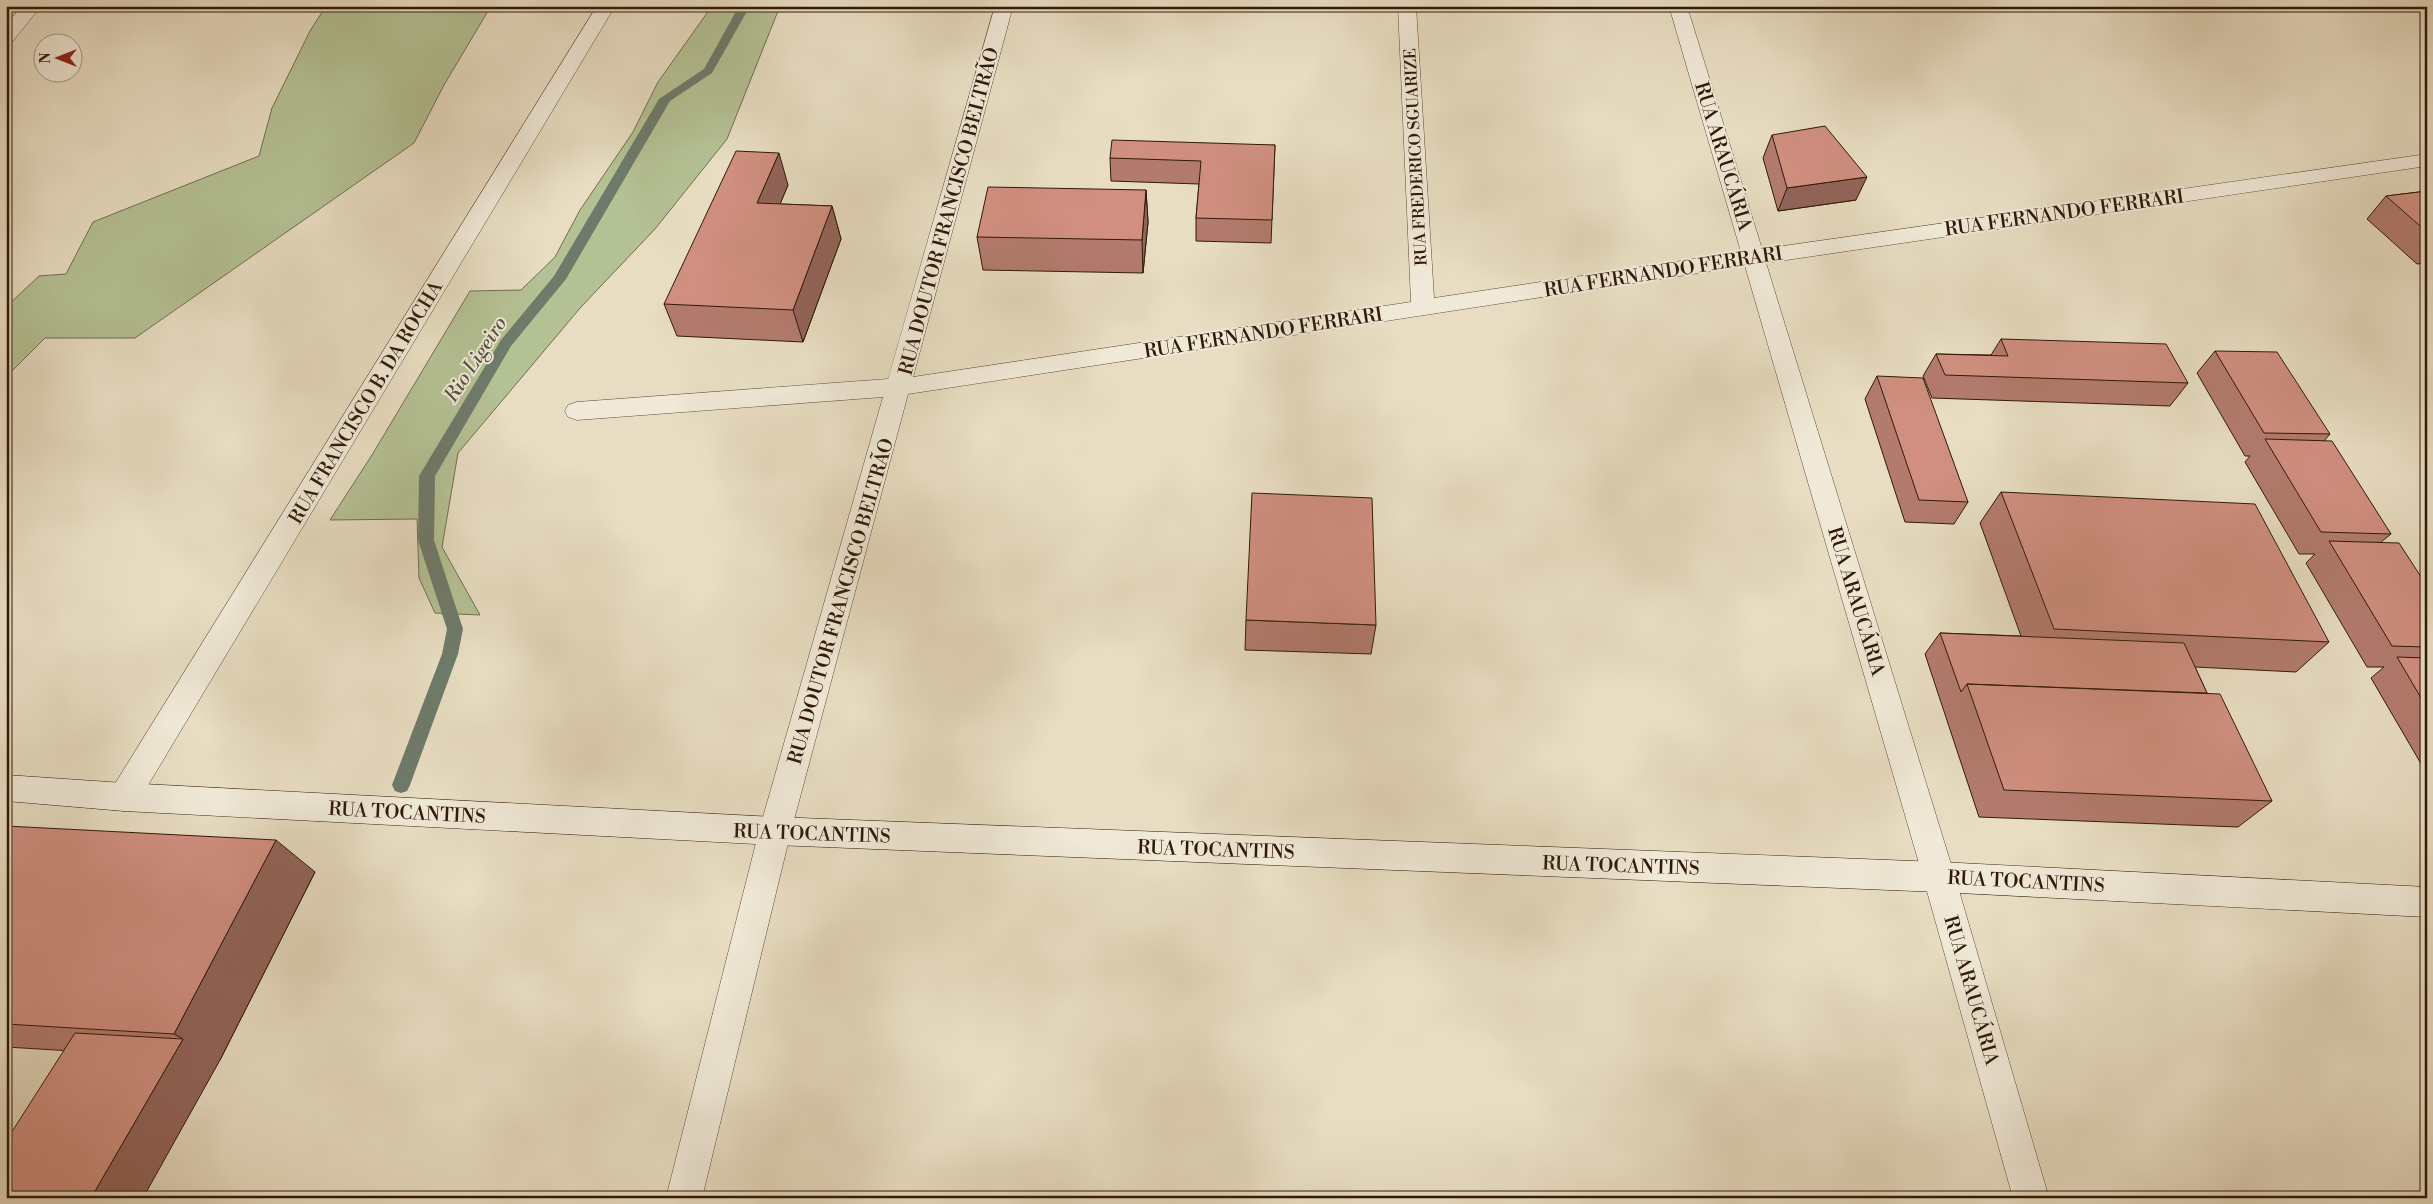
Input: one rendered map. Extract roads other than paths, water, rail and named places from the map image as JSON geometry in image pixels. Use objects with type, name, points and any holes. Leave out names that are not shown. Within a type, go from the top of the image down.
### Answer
[{"type":"street","points":[[6,37],[32,6]]},
{"type":"street","name":"RUA FRANCISCO B. DA ROCHA","points":[[124,797],[606,6]]},
{"type":"street","name":"RUA DOUTOR FRANCISCO BELTRÃO","points":[[684,1198],[775,831],[900,387],[1004,6]]},
{"type":"street","name":"RUA FREDERICO SGUARIZE","points":[[1407,6],[1423,307]]},
{"type":"street","name":"RUA ARAUCÁRIA","points":[[1678,6],[1755,257],[1939,877],[2031,1198]]},
{"type":"street","name":"RUA FERNANDO FERRARI","points":[[577,411],[900,387],[1755,257],[2427,160]]},
{"type":"street","name":"RUA TOCANTINS","points":[[6,788],[124,797],[775,831],[1939,877],[2427,902]]},
{"type":"waterway","name":"Rio Ligeiro","points":[[401,785],[450,654],[455,629],[426,540],[427,476],[506,343],[559,279],[665,99],[708,71],[745,6]]}]
